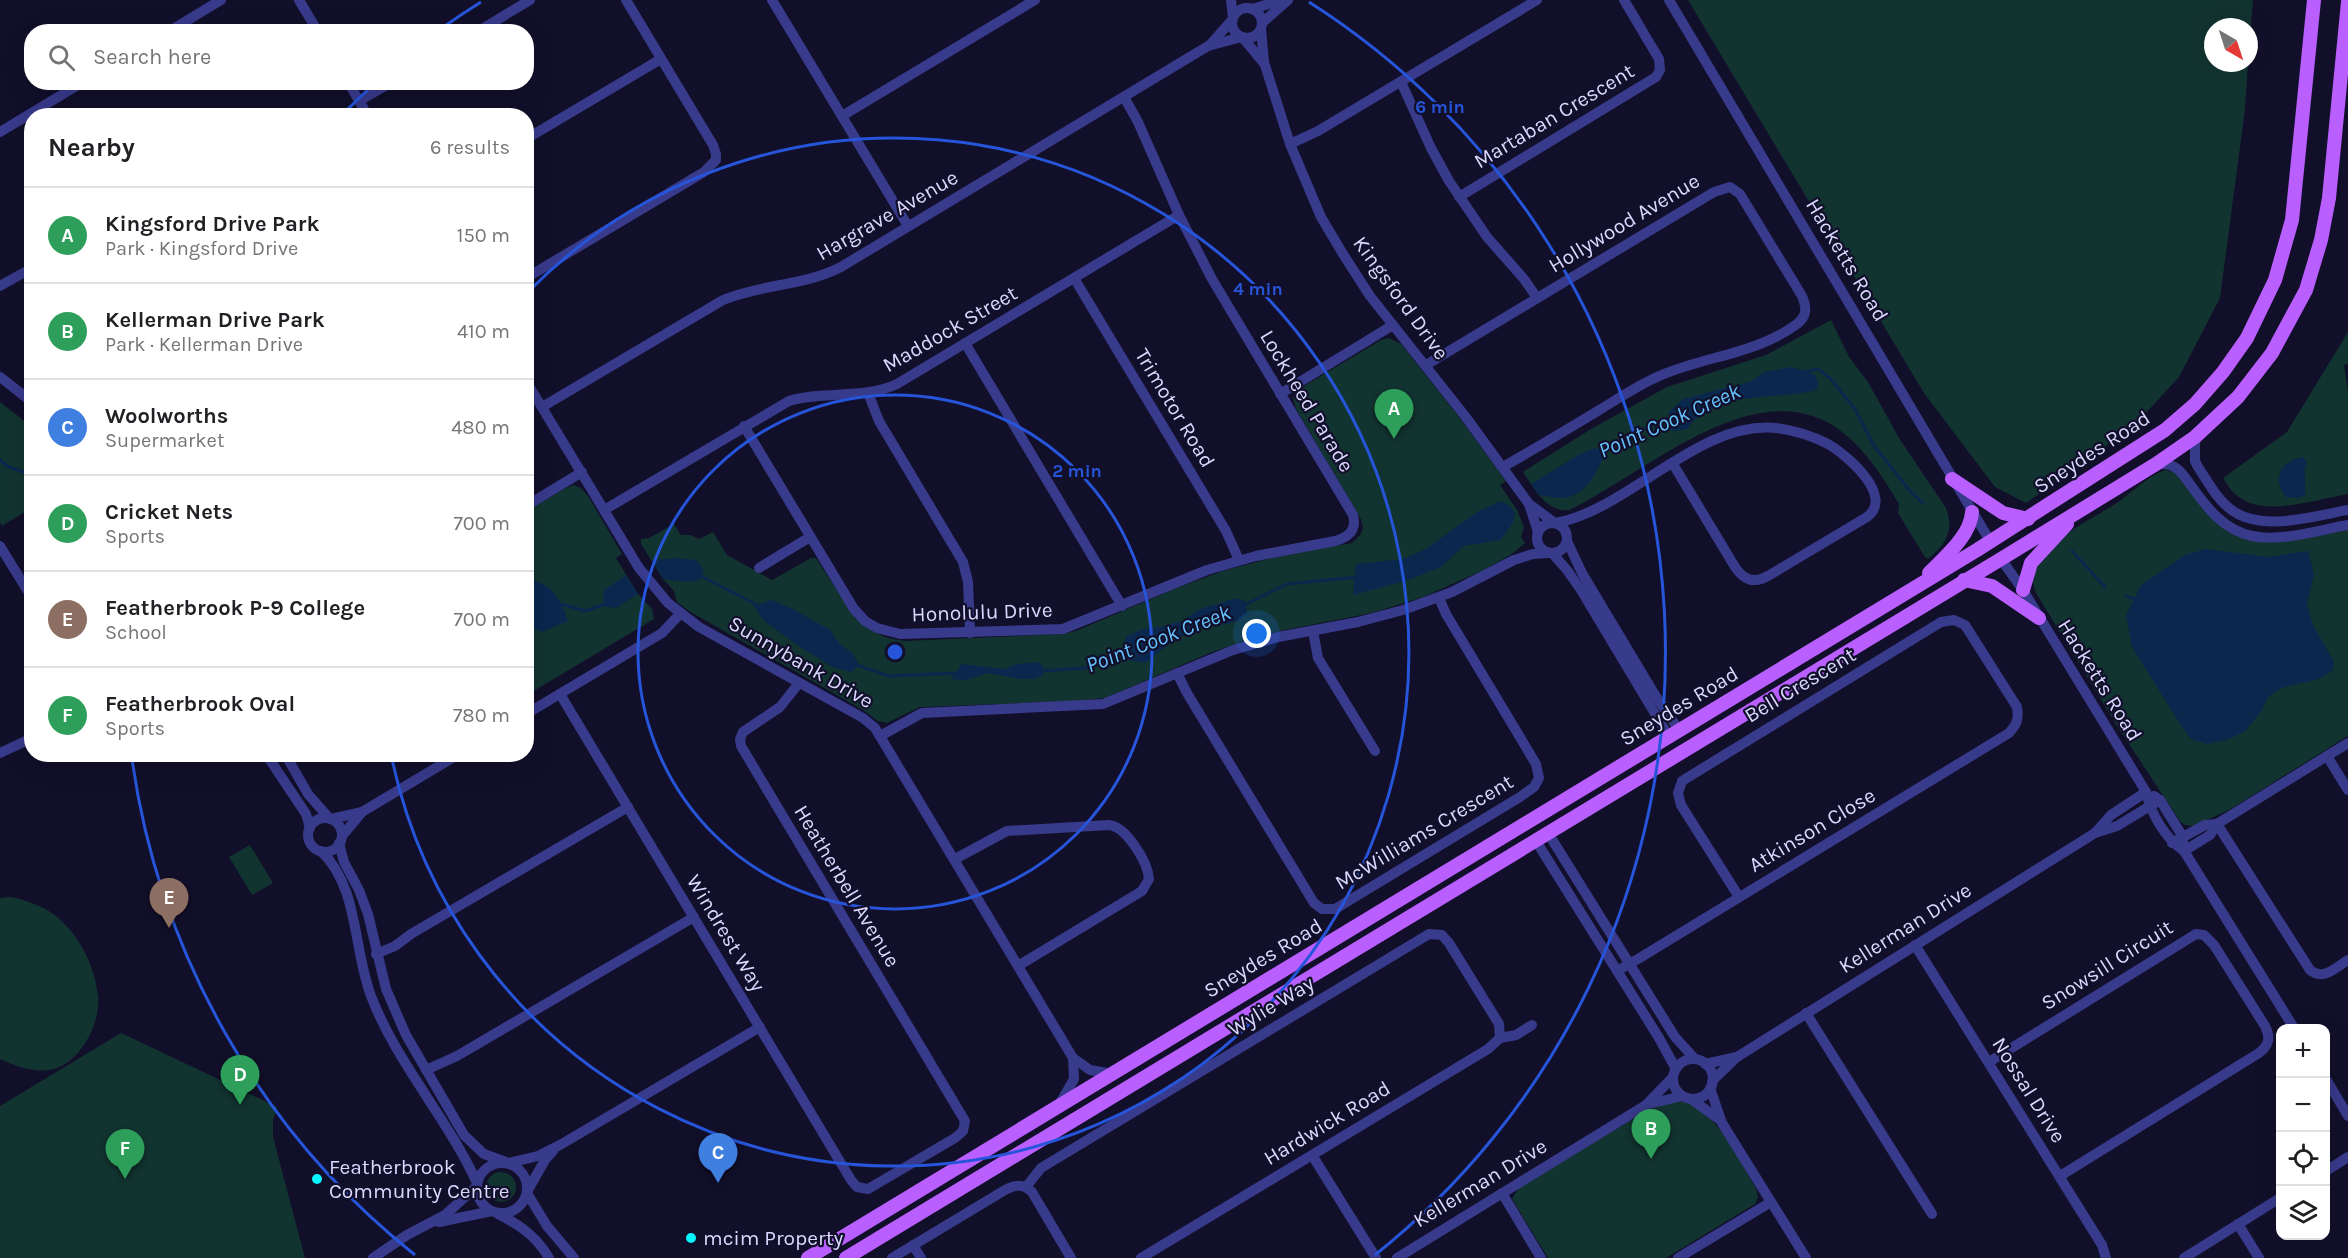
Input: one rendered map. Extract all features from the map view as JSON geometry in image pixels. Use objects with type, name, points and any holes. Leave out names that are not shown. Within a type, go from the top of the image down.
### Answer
[{"type":"main road","name":"Sneydes Road","points":[[808,1258],[2028,519],[2165,430],[2195,404],[2223,372],[2247,338],[2275,280],[2292,220],[2314,0]]},
{"type":"main road","name":"Sneydes Road","points":[[846,1258],[2001,559],[2156,464],[2195,437],[2238,397],[2272,353],[2295,312],[2315,263],[2329,198],[2348,2]]},
{"type":"main road","points":[[1952,478],[2003,513],[2028,519]]},
{"type":"main road","points":[[2023,590],[2031,563],[2083,508]]},
{"type":"main road","points":[[1917,586],[1965,533],[1972,521],[1972,512]]},
{"type":"main road","points":[[1990,541],[2001,559]]},
{"type":"main road","points":[[1964,580],[1992,586],[2039,618]]},
{"type":"main road","points":[[1674,734],[1685,750]]},
{"type":"main road","points":[[1532,820],[1542,837]]},
{"type":"main road","points":[[840,1258],[863,1247]]},
{"type":"street","points":[[181,24],[221,0]]},
{"type":"street","points":[[299,0],[313,24]]},
{"type":"street","points":[[490,24],[530,0]]},
{"type":"street","points":[[534,273],[704,172],[717,157],[713,145],[626,0]]},
{"type":"street","points":[[842,116],[1035,0]]},
{"type":"street","points":[[1231,0],[1234,30],[1242,38],[1254,37],[1287,0]]},
{"type":"street","points":[[1242,0],[1259,15],[1262,26]]},
{"type":"street","points":[[1232,19],[1240,10],[1282,0]]},
{"type":"street","points":[[1290,144],[1312,135],[1537,0]]},
{"type":"street","name":"Martaban Crescent","points":[[1459,196],[1656,77],[1660,70],[1659,59],[1624,0]]},
{"type":"street","name":"Hacketts Road","points":[[1669,0],[1990,541]]},
{"type":"street","points":[[778,2],[842,116],[908,226]]},
{"type":"street","name":"Hargrave Avenue","points":[[542,407],[723,300],[748,291],[820,276],[841,267],[1208,46],[1232,19]]},
{"type":"street","name":"Kingsford Drive","points":[[1262,26],[1264,62],[1290,144],[1322,217],[1343,254],[1393,325],[1503,467],[1528,504],[1537,535]]},
{"type":"street","name":"Hargrave Avenue","points":[[1208,46],[1242,38]]},
{"type":"street","name":"Kingsford Drive","points":[[1242,38],[1264,62]]},
{"type":"street","points":[[534,135],[661,59]]},
{"type":"street","points":[[1401,82],[1431,148],[1459,196],[1487,237],[1524,279],[1537,298]]},
{"type":"street","points":[[40,108],[70,90]]},
{"type":"street","points":[[353,90],[363,108]]},
{"type":"street","points":[[359,101],[378,90]]},
{"type":"street","name":"Lockheed Parade","points":[[1124,97],[1138,122],[1179,215],[1212,279],[1353,515],[1354,526],[1351,532]]},
{"type":"street","points":[[0,132],[24,118]]},
{"type":"street","name":"Hollywood Avenue","points":[[1426,365],[1714,192],[1730,188],[1736,190],[1743,198],[1802,296],[1806,310],[1803,318],[1795,325],[1757,346],[1683,367],[1649,381],[1503,467]]},
{"type":"street","name":"Maddock Street","points":[[603,510],[781,404],[800,398],[868,393],[897,384],[1179,215]]},
{"type":"street","points":[[0,286],[24,272]]},
{"type":"street","name":"Trimotor Road","points":[[1074,278],[1226,531],[1239,560]]},
{"type":"street","points":[[1280,394],[1393,325]]},
{"type":"street","points":[[965,343],[1122,606]]},
{"type":"street","points":[[0,377],[24,396]]},
{"type":"street","points":[[868,393],[874,411],[963,562],[968,582],[970,633]]},
{"type":"street","name":"Sunnybank Drive","points":[[534,394],[646,578],[680,614],[873,725],[1073,1058]]},
{"type":"street","name":"Honolulu Drive","points":[[744,426],[849,602],[871,624],[884,631],[900,634],[1063,629],[1189,577],[1239,560],[1335,541],[1351,532]]},
{"type":"street","points":[[1514,560],[1543,525],[1589,514],[1673,464],[1714,440],[1735,432],[1766,428],[1798,432],[1828,444],[1851,462],[1873,490],[1876,503],[1874,510],[1867,517],[1768,576],[1757,581],[1748,580],[1742,577],[1673,464]]},
{"type":"street","points":[[2195,437],[2195,461],[2198,467],[2222,502],[2240,515],[2269,522],[2348,510]]},
{"type":"street","points":[[2156,464],[2168,464],[2180,472],[2214,515],[2231,528],[2245,534],[2276,537],[2348,525]]},
{"type":"street","points":[[534,501],[582,472]]},
{"type":"street","name":"Kingsford Drive","points":[[1528,504],[1555,523]]},
{"type":"street","points":[[880,736],[922,712],[1103,704],[1249,645],[1379,617],[1439,598],[1514,560],[1533,554],[1560,551],[1589,514]]},
{"type":"street","points":[[1555,523],[1564,529],[1582,573],[1655,695],[1674,734]]},
{"type":"street","points":[[1537,535],[1540,547],[1550,553],[1567,570],[1581,590],[1674,734]]},
{"type":"street","points":[[759,568],[810,537]]},
{"type":"street","points":[[0,546],[24,585]]},
{"type":"street","name":"Hacketts Road","points":[[2001,559],[2023,590],[2146,792],[2149,807],[2172,843],[2184,851],[2291,1024]]},
{"type":"street","name":"McWilliams Crescent","points":[[1177,673],[1314,903],[1322,909],[1335,909],[1520,796],[1534,787],[1539,778],[1536,764],[1446,614],[1439,598]]},
{"type":"street","points":[[534,707],[662,633],[680,614]]},
{"type":"street","name":"Bell Crescent","points":[[1739,897],[1680,802],[1678,793],[1680,785],[1690,774],[1945,620],[1958,621],[1968,628],[2017,707],[2018,715]]},
{"type":"street","points":[[1313,631],[1318,657],[1375,751]]},
{"type":"street","name":"Heatherbell Avenue","points":[[799,683],[780,707],[743,732],[740,739],[741,746],[963,1116],[965,1125],[960,1135],[946,1144],[874,1187],[861,1188]]},
{"type":"street","name":"Windrest Way","points":[[560,694],[851,1180],[861,1188]]},
{"type":"street","name":"Atkinson Close","points":[[1617,971],[2009,733],[2016,725],[2018,715]]},
{"type":"street","points":[[0,753],[24,742]]},
{"type":"street","points":[[2184,851],[2210,835],[2217,824],[2348,743]]},
{"type":"street","points":[[2327,756],[2348,790]]},
{"type":"street","points":[[271,762],[306,814],[310,828],[310,842],[331,861],[343,881],[364,976],[380,1019],[403,1062],[461,1152],[477,1185],[480,1202],[532,1235],[549,1258]]},
{"type":"street","points":[[290,762],[308,794],[339,826],[344,862],[363,901],[386,989],[396,1016],[428,1073],[470,1143],[484,1154],[508,1163],[523,1173],[527,1191],[547,1226],[574,1258]]},
{"type":"street","points":[[310,828],[318,820],[363,812],[446,762]]},
{"type":"street","name":"Hacketts Road","points":[[2146,792],[2160,800],[2183,837],[2184,851]]},
{"type":"street","name":"Kellerman Drive","points":[[2095,833],[2111,815],[2146,792]]},
{"type":"street","name":"Kellerman Drive","points":[[1711,1085],[1737,1057],[1806,1013],[2095,833],[2117,826],[2160,800]]},
{"type":"street","points":[[375,950],[395,946],[411,934],[628,807]]},
{"type":"street","points":[[321,851],[332,850],[363,812]]},
{"type":"street","points":[[2172,843],[2205,825],[2217,824]]},
{"type":"street","points":[[2217,824],[2310,970],[2317,975],[2323,975],[2348,960]]},
{"type":"street","points":[[955,859],[1007,831],[1109,825],[1119,827],[1125,832],[1147,868],[1149,879],[1142,891],[1018,966]]},
{"type":"street","points":[[1542,837],[1629,964],[1675,1037],[1712,1075],[1711,1085],[1722,1123],[1806,1258]]},
{"type":"street","points":[[1542,837],[1617,971],[1659,1038],[1674,1073],[1675,1088],[1722,1123]]},
{"type":"street","points":[[428,1073],[694,917]]},
{"type":"street","name":"Wylie Way","points":[[1026,1187],[1041,1168],[1429,934],[1442,935],[1449,943],[1499,1024],[1500,1038]]},
{"type":"street","name":"Snowsill Circuit","points":[[1989,1062],[2196,934],[2204,935],[2214,945],[2265,1026],[2269,1040],[2262,1050],[2060,1176]]},
{"type":"street","name":"Nossal Drive","points":[[1916,945],[2102,1245],[2106,1258]]},
{"type":"street","points":[[1806,1013],[1932,1214]]},
{"type":"street","name":"Hardwick Road","points":[[1142,1258],[1488,1049],[1500,1038],[1516,1035],[1532,1025]]},
{"type":"street","points":[[373,1258],[407,1235],[453,1209],[477,1185],[484,1169],[491,1165],[538,1156],[560,1145],[759,1027]]},
{"type":"street","name":"Kellerman Drive","points":[[1700,1061],[1737,1057]]},
{"type":"street","points":[[1073,1058],[1090,1070],[1113,1074]]},
{"type":"street","points":[[1057,1108],[1074,1079],[1073,1058]]},
{"type":"street","points":[[1674,1073],[1684,1062],[1700,1061]]},
{"type":"street","name":"Kellerman Drive","points":[[1397,1258],[1646,1105],[1674,1073]]},
{"type":"street","points":[[1687,1097],[1702,1096],[1711,1085]]},
{"type":"street","points":[[2330,1087],[2348,1116]]},
{"type":"street","name":"Kellerman Drive","points":[[1646,1105],[1687,1097]]},
{"type":"street","points":[[432,1222],[494,1212],[504,1213],[519,1207],[545,1160],[560,1145]]},
{"type":"street","points":[[1312,1155],[1376,1258]]},
{"type":"street","points":[[2330,1168],[2348,1157]]},
{"type":"street","points":[[892,1258],[1008,1188],[1018,1185],[1026,1187],[1035,1198],[1071,1258]]},
{"type":"street","points":[[1502,1193],[1541,1258]]},
{"type":"street","points":[[2184,1258],[2276,1200]]},
{"type":"street","points":[[1678,1258],[1771,1202]]},
{"type":"street","points":[[2238,1224],[2259,1258]]},
{"type":"street","points":[[913,1245],[921,1258]]},
{"type":"green space","points":[[1688,0],[2253,0],[2252,18],[2204,18],[2204,72],[2247,72],[2245,109],[2220,298],[2179,377],[2133,427],[2026,503],[1995,487],[1924,393]]},
{"type":"green space","points":[[1831,320],[1849,357],[1868,382],[1899,438],[1946,508],[1949,516],[1947,537],[1928,559],[1898,513],[1899,504],[1861,450],[1846,435],[1820,419],[1792,412],[1763,413],[1734,420],[1706,431],[1569,510],[1554,508],[1548,504],[1523,472],[1591,429],[1667,387],[1766,355]]},
{"type":"green space","points":[[2348,332],[2348,364],[2344,365],[2348,391],[2348,494],[2279,506],[2253,504],[2239,497],[2223,478],[2287,432]]},
{"type":"green space","points":[[1389,338],[1401,344],[1506,481],[1500,485],[1517,510],[1524,527],[1521,537],[1525,543],[1512,554],[1484,570],[1423,597],[1372,613],[1284,630],[1244,641],[1212,652],[1105,698],[920,707],[887,723],[878,721],[863,710],[689,611],[677,602],[674,591],[663,579],[641,544],[641,539],[649,538],[674,524],[681,535],[690,535],[699,539],[713,532],[727,555],[772,580],[811,558],[816,558],[855,618],[869,629],[888,638],[905,641],[1062,634],[1076,631],[1179,587],[1223,571],[1282,555],[1352,543],[1361,534],[1363,528],[1361,519],[1296,409],[1293,398],[1299,389],[1381,340]]},
{"type":"green space","points":[[0,402],[24,421],[24,512],[2,526],[0,522]]},
{"type":"green space","points":[[2165,470],[2174,472],[2241,536],[2348,528],[2348,736],[2229,810],[2193,826],[2185,825],[2180,821],[2117,726],[2036,593],[2033,578],[2037,564],[2059,540]]},
{"type":"green space","points":[[574,485],[581,488],[588,496],[622,554],[616,558],[638,594],[652,609],[654,619],[534,691],[534,507]]},
{"type":"green space","points":[[250,845],[273,883],[252,895],[229,857]]},
{"type":"green space","points":[[11,897],[41,907],[65,925],[73,933],[85,953],[94,974],[98,1007],[92,1031],[70,1061],[49,1070],[24,1068],[0,1059],[0,898]]},
{"type":"green space","points":[[121,1033],[277,1107],[273,1120],[273,1137],[305,1258],[0,1258],[0,1106]]},
{"type":"green space","points":[[1677,1101],[1690,1104],[1702,1112],[1724,1135],[1756,1188],[1758,1197],[1755,1204],[1666,1258],[1548,1258],[1512,1199],[1522,1183],[1653,1108]]},
{"type":"green space","points":[[501,1172],[512,1176],[516,1187],[512,1198],[501,1202],[490,1198],[486,1187],[490,1176]]},
{"type":"water","points":[[1791,367],[1814,374],[1818,382],[1817,390],[1730,402],[1699,416],[1687,429],[1673,431],[1667,427],[1669,412],[1683,399],[1752,381],[1764,372]]},
{"type":"water","points":[[1595,448],[1604,455],[1598,469],[1584,488],[1571,497],[1539,495],[1531,484],[1580,454]]},
{"type":"water","points":[[2303,457],[2307,463],[2305,495],[2298,498],[2286,497],[2279,483],[2281,471],[2289,462]]},
{"type":"water","points":[[1501,501],[1509,505],[1515,514],[1512,524],[1500,540],[1464,546],[1441,567],[1408,580],[1353,595],[1356,564],[1403,559],[1426,549],[1477,512]]},
{"type":"water","points":[[2206,549],[2268,557],[2308,551],[2314,574],[2307,603],[2312,623],[2334,662],[2332,671],[2319,679],[2281,688],[2268,697],[2260,713],[2245,731],[2227,740],[2207,744],[2191,739],[2182,727],[2132,647],[2126,615],[2141,585],[2185,555]]},
{"type":"water","points":[[677,558],[696,560],[704,570],[700,580],[686,582],[663,579],[652,560]]},
{"type":"water","points":[[626,575],[638,594],[616,608],[603,606],[604,590]]},
{"type":"water","points":[[534,581],[543,584],[554,593],[568,621],[542,632],[534,629]]},
{"type":"water","points":[[1237,598],[1246,602],[1247,614],[1236,621],[1204,627],[1184,635],[1145,663],[1128,660],[1121,652],[1126,637],[1142,629],[1182,621],[1200,609]]},
{"type":"water","points":[[771,600],[791,608],[830,630],[839,643],[853,654],[859,665],[851,672],[833,667],[763,620],[754,606]]},
{"type":"water","points":[[1037,662],[1043,666],[1043,675],[1035,679],[988,673],[966,680],[951,679],[962,664],[1004,669],[1018,664]]},
{"type":"waterway","name":"Point Cook Creek","points":[[1803,372],[1818,369],[1831,379],[1855,409],[1874,446],[1910,491],[1923,503]]},
{"type":"waterway","name":"Point Cook Creek","points":[[1597,451],[1672,416]]},
{"type":"waterway","name":"Point Cook Creek","points":[[0,460],[7,466],[24,472]]},
{"type":"waterway","name":"Point Cook Creek","points":[[2072,551],[2105,587]]},
{"type":"waterway","name":"Point Cook Creek","points":[[699,575],[759,606]]},
{"type":"waterway","name":"Point Cook Creek","points":[[1244,605],[1287,584],[1358,577]]},
{"type":"waterway","name":"Point Cook Creek","points":[[2126,596],[2134,599]]},
{"type":"waterway","name":"Point Cook Creek","points":[[561,604],[585,611],[606,604]]},
{"type":"waterway","name":"Point Cook Creek","points":[[1041,671],[1085,668],[1124,652]]},
{"type":"waterway","name":"Point Cook Creek","points":[[857,665],[889,676],[959,673]]},
{"type":"place","name":"Kingsford Drive Park","points":[[1394,439]]},
{"type":"place","name":"Featherbrook P-9 College","points":[[169,928]]},
{"type":"place","name":"Cricket Nets","points":[[240,1105]]},
{"type":"place","name":"Kellerman Drive Park","points":[[1651,1159]]},
{"type":"place","name":"Featherbrook Oval","points":[[125,1179]]},
{"type":"place","name":"Featherbrook Community Centre","points":[[317,1179]]},
{"type":"place","name":"Woolworths","points":[[718,1183]]},
{"type":"place","name":"mcim Property","points":[[691,1238]]}]
